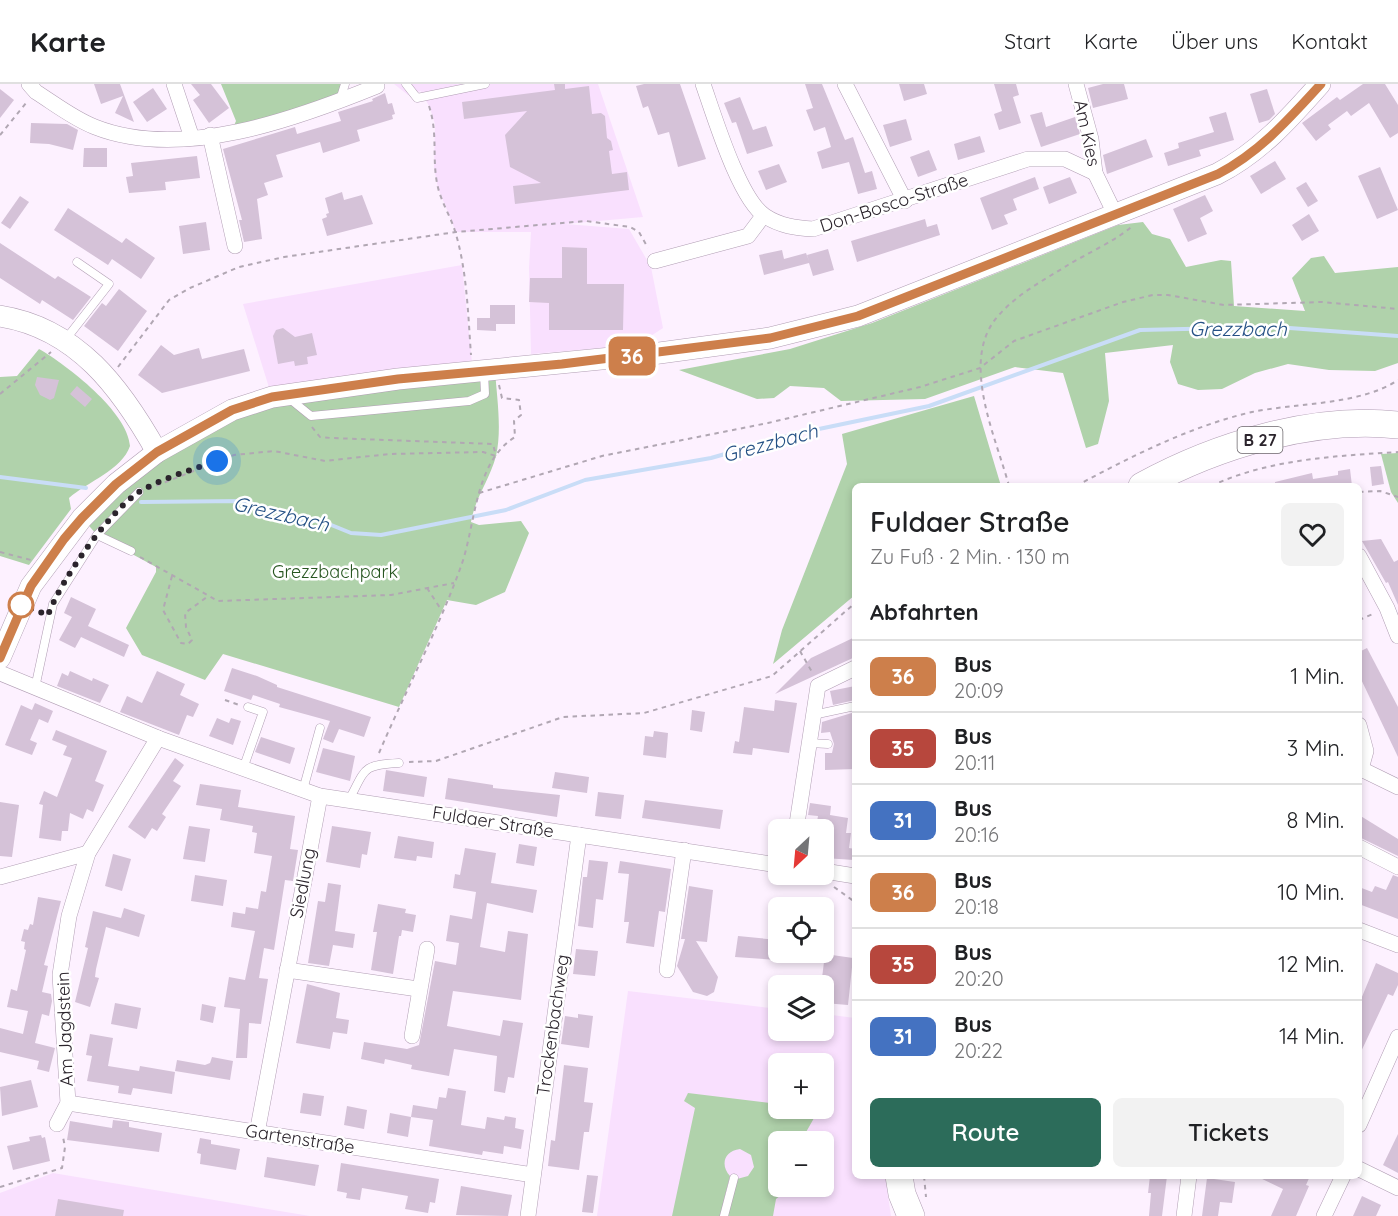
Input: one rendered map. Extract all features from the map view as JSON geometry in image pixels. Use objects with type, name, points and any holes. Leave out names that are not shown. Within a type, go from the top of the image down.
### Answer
[{"type":"highway","name":"B 27","points":[[1148,483],[1166,473],[1228,448],[1314,429],[1395,425]]},
{"type":"highway","name":"B 27","points":[[1177,483],[1235,461],[1290,447],[1353,438],[1395,425]]},
{"type":"highway","points":[[900,1179],[902,1194],[917,1213]]},
{"type":"highway","points":[[912,1179],[917,1213]]},
{"type":"main road","points":[[0,658],[22,604],[42,569],[64,539],[103,496],[157,452],[232,410],[272,397],[398,379],[652,354],[770,338],[858,316],[1124,219],[1218,174],[1246,158],[1273,135],[1320,84]]},
{"type":"main road","points":[[0,316],[42,327],[84,353],[109,378],[134,411],[157,452]]},
{"type":"street","points":[[174,84],[192,138]]},
{"type":"street","name":"Don-Bosco-Straße","points":[[704,84],[746,194],[763,216],[789,228],[813,229],[905,201],[1028,159],[1065,159],[1095,173]]},
{"type":"street","points":[[845,84],[905,201]]},
{"type":"street","name":"Am Kies","points":[[1076,84],[1091,139],[1095,173],[1124,219]]},
{"type":"street","points":[[32,88],[68,113],[103,130],[129,137],[160,140],[192,138],[276,121],[339,102],[377,86]]},
{"type":"street","points":[[210,135],[235,246]]},
{"type":"street","points":[[655,261],[748,236],[763,216]]},
{"type":"street","points":[[1362,562],[1387,608],[1398,636]]},
{"type":"street","points":[[798,819],[818,686],[852,669]]},
{"type":"street","name":"Fuldaer Straße","points":[[0,673],[158,738],[303,792],[768,863]]},
{"type":"street","points":[[1362,736],[1366,751],[1362,763]]},
{"type":"street","name":"Am Jagdstein","points":[[57,1124],[68,1103],[60,975],[69,916],[88,853],[158,738]]},
{"type":"street","points":[[1362,770],[1398,787]]},
{"type":"street","name":"Siedlung","points":[[257,1133],[320,796]]},
{"type":"street","name":"Trockenbachweg","points":[[528,1216],[579,835]]},
{"type":"street","points":[[1362,849],[1398,867]]},
{"type":"street","points":[[667,970],[684,850]]},
{"type":"street","points":[[0,877],[88,853]]},
{"type":"street","points":[[834,873],[852,876]]},
{"type":"street","points":[[1362,931],[1398,945]]},
{"type":"street","points":[[412,1036],[418,989],[427,949]]},
{"type":"street","points":[[287,970],[418,989]]},
{"type":"street","points":[[1362,1118],[1398,1037]]},
{"type":"street","name":"Gartenstraße","points":[[68,1103],[533,1175]]},
{"type":"street","points":[[1362,1170],[1398,1188]]},
{"type":"street","points":[[1184,1216],[1189,1179]]},
{"type":"street","points":[[1324,1216],[1342,1179]]},
{"type":"lane","points":[[339,102],[345,84]]},
{"type":"lane","points":[[406,84],[417,98],[484,84]]},
{"type":"lane","points":[[65,341],[109,284],[77,262]]},
{"type":"lane","points":[[287,396],[311,416],[469,401],[485,394],[484,372]]},
{"type":"lane","points":[[35,688],[52,604],[97,535],[139,492]]},
{"type":"lane","points":[[97,535],[131,551]]},
{"type":"lane","points":[[243,769],[263,712],[248,707]]},
{"type":"lane","points":[[813,715],[852,707]]},
{"type":"lane","points":[[303,792],[320,728]]},
{"type":"lane","points":[[809,743],[828,744]]},
{"type":"lane","points":[[349,800],[366,769],[374,764],[399,763]]},
{"type":"lane","points":[[724,1216],[734,1178]]},
{"type":"path","points":[[0,135],[32,88]]},
{"type":"path","points":[[374,764],[464,558],[472,513],[479,493],[496,456],[515,437],[514,421],[521,415],[519,400],[502,398],[484,372],[456,232],[438,188],[434,168],[435,124],[426,96]]},
{"type":"path","points":[[1008,483],[979,379],[980,357],[986,336],[996,317],[1014,300],[1124,219]]},
{"type":"path","points":[[109,378],[169,300],[189,288],[228,272],[284,257],[456,232],[586,221],[623,224],[639,232],[655,261]]},
{"type":"path","points":[[479,493],[602,456],[854,404],[980,368],[1014,342],[1124,302],[1153,295],[1168,295],[1224,305],[1322,302],[1398,309]]},
{"type":"path","points":[[0,394],[65,341]]},
{"type":"path","points":[[311,416],[312,430],[320,437],[493,444],[496,456]]},
{"type":"path","points":[[139,492],[184,473],[244,454],[274,451],[325,461],[389,454],[483,452],[496,456]]},
{"type":"path","points":[[1219,483],[1252,470],[1293,462],[1398,452]]},
{"type":"path","points":[[1362,492],[1380,490],[1398,497]]},
{"type":"path","points":[[131,551],[207,597],[228,601],[391,595],[454,583]]},
{"type":"path","points":[[0,552],[32,560],[42,569]]},
{"type":"path","points":[[172,576],[163,610],[181,643],[188,644],[192,640],[186,627],[185,613],[207,597]]},
{"type":"path","points":[[427,588],[442,611]]},
{"type":"path","points":[[399,763],[436,761],[563,717],[644,713],[730,690],[771,676],[852,606]]},
{"type":"path","points":[[800,651],[818,686]]},
{"type":"path","points":[[225,700],[248,707]]},
{"type":"path","points":[[0,1187],[62,1168],[65,1147],[57,1124]]},
{"type":"path","points":[[917,1213],[923,1179]]},
{"type":"shaded area","points":[[394,84],[598,84],[643,217],[565,224],[629,229],[651,267],[663,328],[637,345],[531,354],[529,268],[531,232],[456,232],[438,188],[434,168],[435,124],[430,108],[421,91],[408,95]]},
{"type":"shaded area","points":[[462,265],[473,373],[272,397],[243,304]]},
{"type":"shaded area","points":[[628,991],[768,1008],[768,1041],[834,1041],[834,1015],[852,1018],[852,1179],[885,1179],[891,1216],[597,1216]]},
{"type":"shaded area","points":[[53,1173],[310,1216],[0,1216],[0,1193]]},
{"type":"green space","points":[[221,84],[345,84],[339,102],[231,132],[236,121]]},
{"type":"green space","points":[[1143,222],[1152,234],[1170,239],[1186,267],[1221,260],[1231,261],[1234,306],[1305,311],[1292,278],[1311,258],[1324,256],[1335,273],[1398,267],[1398,363],[1375,371],[1329,370],[1288,364],[1255,373],[1222,389],[1198,390],[1178,384],[1170,362],[1173,345],[1105,353],[1109,401],[1098,444],[1086,448],[1063,373],[1015,367],[925,399],[841,401],[824,388],[790,386],[774,398],[757,399],[679,370],[790,349],[872,323],[1118,225]]},
{"type":"green space","points":[[39,349],[80,378],[108,405],[127,433],[130,446],[120,462],[112,469],[69,498],[71,509],[29,565],[0,556],[0,377],[17,376]]},
{"type":"green space","name":"Grezzbachpark","points":[[495,371],[498,446],[471,522],[479,525],[521,521],[529,533],[505,592],[476,605],[447,600],[399,707],[223,654],[205,680],[142,655],[126,628],[156,572],[156,567],[97,535],[83,519],[232,410]]},
{"type":"green space","points":[[974,396],[1000,483],[852,483],[852,598],[773,664],[782,630],[847,464],[842,434]]},
{"type":"green space","points":[[1398,453],[1398,503],[1391,492],[1381,454]]},
{"type":"green space","points":[[688,1093],[768,1103],[768,1119],[813,1119],[807,1131],[768,1131],[768,1197],[778,1197],[776,1199],[773,1216],[727,1216],[737,1179],[748,1176],[754,1167],[751,1155],[740,1149],[730,1153],[725,1159],[725,1167],[730,1176],[720,1216],[672,1216],[695,1108],[684,1101]]},
{"type":"building","points":[[94,84],[120,84],[134,122],[115,113],[123,96],[101,104]]},
{"type":"building","points":[[191,84],[211,84],[229,108],[209,123],[193,100],[200,95]]},
{"type":"building","points":[[554,84],[565,84],[565,89],[589,86],[592,114],[601,113],[605,116],[607,138],[611,141],[613,150],[609,151],[612,174],[627,172],[629,190],[515,204],[513,186],[541,183],[510,167],[505,135],[527,111],[464,119],[462,102],[555,90]]},
{"type":"building","points":[[680,84],[706,159],[678,167],[669,132],[658,135],[648,106],[643,108],[636,86]]},
{"type":"building","points":[[805,84],[822,84],[845,140],[853,137],[865,173],[872,171],[877,189],[858,194],[849,162],[822,169],[817,152],[831,147],[825,127],[814,131],[806,110],[813,108]]},
{"type":"building","points":[[899,84],[924,84],[927,94],[904,101]]},
{"type":"building","points":[[994,84],[1016,84],[1019,95],[1013,97],[1021,123],[999,130],[994,114],[1002,111]]},
{"type":"building","points":[[1103,84],[1124,84],[1128,99],[1093,108],[1088,88]]},
{"type":"building","points":[[1363,84],[1385,84],[1398,105],[1398,133],[1390,138],[1369,103],[1351,116],[1347,111],[1328,125],[1331,129],[1316,141],[1302,123],[1337,97],[1340,100]]},
{"type":"building","points":[[153,88],[167,109],[147,122],[133,102]]},
{"type":"building","points":[[0,89],[14,100],[0,118]]},
{"type":"building","points":[[1267,89],[1275,114],[1269,120],[1259,123],[1250,94]]},
{"type":"building","points":[[385,93],[388,104],[392,103],[395,114],[392,115],[393,119],[357,130],[360,141],[323,153],[320,142],[276,155],[283,177],[264,183],[268,195],[257,199],[262,239],[244,242],[239,220],[242,220],[223,149],[295,127],[297,134],[341,121],[338,112],[373,101],[372,99]]},
{"type":"building","points":[[740,97],[753,130],[766,126],[773,146],[747,154],[736,122],[732,123],[724,103]]},
{"type":"building","points":[[1042,112],[1046,127],[1075,117],[1080,134],[1041,147],[1030,115]]},
{"type":"building","points":[[1226,112],[1234,140],[1199,150],[1201,156],[1168,166],[1164,153],[1179,148],[1178,143],[1214,132],[1209,117]]},
{"type":"building","points":[[906,119],[912,140],[890,147],[883,125]]},
{"type":"building","points":[[31,123],[67,124],[78,130],[73,150],[49,144],[30,143]]},
{"type":"building","points":[[980,136],[985,152],[958,160],[954,144]]},
{"type":"building","points":[[1146,139],[1153,157],[1107,174],[1103,155]]},
{"type":"building","points":[[84,148],[107,148],[107,167],[83,167]]},
{"type":"building","points":[[929,150],[937,170],[918,177],[910,157]]},
{"type":"building","points":[[197,156],[200,178],[165,182],[166,190],[129,193],[126,177],[133,176],[131,163]]},
{"type":"building","points":[[1275,161],[1286,179],[1261,194],[1250,176]]},
{"type":"building","points":[[779,164],[787,182],[766,190],[758,171]]},
{"type":"building","points":[[1380,167],[1398,210],[1377,219],[1358,176]]},
{"type":"building","points":[[1035,177],[1039,189],[1013,199],[1017,210],[1004,215],[1008,224],[992,230],[980,198]]},
{"type":"building","points":[[1070,177],[1077,193],[1049,204],[1043,187]]},
{"type":"building","points":[[1306,182],[1318,201],[1308,207],[1296,188]]},
{"type":"building","points":[[342,192],[344,200],[362,195],[373,224],[327,236],[322,219],[329,213],[325,198]]},
{"type":"building","points":[[1205,195],[1213,211],[1200,218],[1207,234],[1188,242],[1173,209]]},
{"type":"building","points":[[20,196],[29,202],[10,229],[1,223]]},
{"type":"building","points":[[68,208],[122,243],[126,238],[155,258],[141,279],[112,259],[108,265],[54,230]]},
{"type":"building","points":[[1309,214],[1319,231],[1302,241],[1292,225]]},
{"type":"building","points":[[925,219],[927,227],[937,224],[940,235],[857,262],[851,241]]},
{"type":"building","points":[[206,222],[210,250],[183,254],[179,226]]},
{"type":"building","points":[[0,243],[55,279],[58,276],[91,297],[73,320],[42,300],[40,304],[0,278]]},
{"type":"building","points":[[562,247],[587,248],[587,284],[624,284],[623,330],[549,330],[549,303],[529,302],[530,278],[562,278]]},
{"type":"building","points":[[828,249],[834,270],[813,276],[809,263],[764,275],[759,255],[782,250],[784,259],[806,253],[809,261],[807,255]]},
{"type":"building","points":[[119,289],[147,311],[118,351],[84,326],[102,303],[106,306]]},
{"type":"building","points":[[490,305],[515,305],[515,324],[496,324],[496,331],[477,330],[477,318],[490,318]]},
{"type":"building","points":[[283,328],[295,337],[312,333],[317,355],[307,357],[308,364],[295,366],[294,361],[278,364],[273,336],[276,330]]},
{"type":"building","points":[[161,345],[174,355],[199,348],[202,359],[244,349],[250,371],[162,393],[138,375]]},
{"type":"building","points":[[37,377],[59,380],[54,398],[50,400],[40,395],[35,385]]},
{"type":"building","points":[[77,386],[92,399],[85,407],[70,394]]},
{"type":"building","points":[[1381,466],[1384,484],[1372,486],[1370,467]]},
{"type":"building","points":[[1350,469],[1352,483],[1275,483],[1312,473],[1313,479],[1338,475],[1338,471]]},
{"type":"building","points":[[1381,539],[1394,562],[1398,560],[1398,605],[1388,582],[1386,583],[1362,541]]},
{"type":"building","points":[[71,597],[96,609],[88,626],[129,645],[124,657],[81,637],[75,648],[59,640],[72,617],[64,613]]},
{"type":"building","points":[[852,638],[852,658],[775,694],[811,658]]},
{"type":"building","points":[[1367,648],[1398,707],[1398,757],[1362,681],[1362,650]]},
{"type":"building","points":[[232,668],[257,676],[277,687],[371,717],[364,737],[339,729],[333,743],[323,739],[330,721],[279,707],[280,704],[253,695],[251,700],[224,691]]},
{"type":"building","points":[[70,671],[92,681],[93,678],[109,685],[100,703],[57,686],[62,673],[68,676]]},
{"type":"building","points":[[157,671],[185,684],[180,695],[199,704],[193,717],[187,715],[179,735],[120,712],[127,696],[142,703]]},
{"type":"building","points":[[852,687],[852,701],[833,705],[830,691]]},
{"type":"building","points":[[775,700],[797,703],[789,753],[753,748],[752,755],[733,753],[735,741],[739,742],[744,707],[774,711]]},
{"type":"building","points":[[35,703],[53,711],[48,723],[39,719],[30,740],[37,743],[32,755],[5,745],[21,705],[32,710]]},
{"type":"building","points":[[692,710],[705,712],[702,732],[690,730]]},
{"type":"building","points":[[852,713],[852,769],[825,770],[825,753],[832,753],[834,744],[830,732],[821,733],[822,722]]},
{"type":"building","points":[[217,718],[229,723],[231,718],[241,721],[233,745],[209,736]]},
{"type":"building","points":[[56,730],[107,751],[95,781],[104,785],[93,812],[87,809],[83,819],[70,813],[68,831],[62,831],[61,841],[39,838],[43,805],[39,804],[44,791],[57,797],[72,758],[63,755],[67,746],[52,740]]},
{"type":"building","points":[[654,731],[668,733],[666,758],[643,755],[645,736],[653,737]]},
{"type":"building","points":[[261,737],[295,748],[290,764],[255,752]]},
{"type":"building","points":[[323,748],[355,756],[350,781],[316,772]]},
{"type":"building","points":[[175,758],[184,765],[173,781],[181,786],[162,814],[166,817],[157,831],[152,828],[145,839],[128,827]]},
{"type":"building","points":[[386,770],[427,777],[424,797],[383,791]]},
{"type":"building","points":[[555,772],[589,777],[587,793],[552,788]]},
{"type":"building","points":[[448,778],[493,785],[493,788],[560,795],[557,817],[445,799]]},
{"type":"building","points":[[200,784],[241,790],[238,807],[295,816],[290,849],[298,850],[293,881],[285,880],[274,950],[264,948],[259,978],[268,979],[261,1024],[249,1023],[247,1058],[236,1058],[240,1009],[224,1007],[229,977],[245,980],[255,931],[231,927],[233,912],[245,914],[246,907],[258,909],[261,891],[266,892],[272,856],[254,853],[257,833],[252,832],[253,826],[220,820],[222,809],[196,805]]},
{"type":"building","points":[[598,792],[624,795],[621,819],[595,816]]},
{"type":"building","points":[[645,800],[723,810],[720,829],[642,818]]},
{"type":"building","points":[[0,802],[19,805],[12,857],[0,856]]},
{"type":"building","points":[[810,803],[831,806],[830,815],[848,818],[846,833],[851,833],[849,848],[852,848],[852,860],[834,859],[834,819],[817,819],[818,816],[808,815]]},
{"type":"building","points":[[1362,817],[1398,839],[1398,856],[1362,838]]},
{"type":"building","points":[[189,826],[210,829],[205,862],[183,859]]},
{"type":"building","points":[[332,826],[371,832],[367,855],[362,854],[360,868],[326,862]]},
{"type":"building","points":[[398,836],[434,842],[432,858],[417,856],[416,861],[394,858]]},
{"type":"building","points":[[519,844],[537,847],[534,866],[516,863]]},
{"type":"building","points":[[465,848],[496,853],[491,883],[537,890],[533,913],[487,903],[480,947],[505,952],[508,931],[528,934],[521,1000],[453,991],[447,1026],[500,1036],[503,1020],[523,1023],[514,1078],[508,1077],[505,1093],[494,1091],[497,1056],[454,1049],[449,1076],[411,1069],[412,1065],[385,1059],[384,1064],[361,1059],[364,1042],[407,1049],[419,1045],[435,961],[456,965],[459,943],[446,941],[450,915],[472,919],[476,892],[453,888],[455,874],[460,875]]},
{"type":"building","points":[[113,854],[131,859],[122,891],[105,886]]},
{"type":"building","points":[[589,860],[608,862],[603,900],[596,899],[593,928],[578,926],[583,877],[587,877]]},
{"type":"building","points":[[620,861],[671,869],[665,912],[659,911],[654,947],[626,943],[629,922],[624,922],[629,874],[618,873]]},
{"type":"building","points":[[195,875],[227,880],[223,906],[191,901]]},
{"type":"building","points":[[1393,875],[1398,877],[1398,919],[1362,905],[1362,888],[1372,892],[1375,886],[1386,890]]},
{"type":"building","points":[[328,883],[341,885],[335,931],[355,934],[353,948],[333,945],[329,966],[308,963],[318,901],[325,902]]},
{"type":"building","points":[[689,886],[713,890],[707,942],[696,941],[718,977],[714,992],[707,996],[693,992],[677,966],[685,939],[681,939]]},
{"type":"building","points":[[38,897],[61,901],[44,965],[48,966],[42,992],[51,994],[52,1001],[49,1016],[42,1014],[35,1043],[55,1048],[49,1072],[37,1069],[39,1061],[0,1052],[0,1028],[23,1034],[28,1011],[7,1007],[11,989],[17,991],[26,950],[24,949],[25,942],[21,941],[24,929],[28,930],[30,924],[33,925]]},
{"type":"building","points":[[378,904],[406,909],[405,913],[416,915],[413,932],[402,930],[399,936],[393,974],[371,970],[377,932],[373,932]]},
{"type":"building","points":[[124,908],[145,915],[139,937],[106,927],[96,969],[95,977],[99,978],[90,1007],[75,1002],[88,948],[85,947],[93,911],[121,918]]},
{"type":"building","points":[[738,936],[768,939],[768,959],[735,957]]},
{"type":"building","points":[[576,949],[598,951],[595,976],[573,974]]},
{"type":"building","points":[[834,955],[852,958],[848,1005],[834,1004],[834,975],[822,975],[824,963],[834,963]]},
{"type":"building","points":[[1376,963],[1398,973],[1398,985],[1393,996],[1388,994],[1362,1050],[1362,997]]},
{"type":"building","points":[[307,984],[340,993],[336,1018],[349,1020],[347,1034],[333,1032],[330,1049],[296,1043]]},
{"type":"building","points":[[115,1003],[141,1008],[137,1029],[111,1024]]},
{"type":"building","points":[[202,1004],[216,1007],[213,1023],[200,1020]]},
{"type":"building","points":[[578,1014],[593,1016],[589,1048],[561,1044],[565,1016],[578,1018]]},
{"type":"building","points":[[90,1034],[113,1038],[108,1066],[139,1071],[140,1066],[175,1072],[172,1094],[133,1088],[131,1095],[118,1093],[119,1086],[87,1081],[92,1056],[86,1055]]},
{"type":"building","points":[[212,1057],[233,1061],[230,1080],[175,1071],[177,1060],[205,1065],[210,1063]]},
{"type":"building","points":[[564,1065],[588,1068],[584,1102],[593,1103],[589,1132],[584,1132],[579,1170],[548,1166],[551,1140],[555,1141]]},
{"type":"building","points":[[31,1080],[38,1107],[2,1116],[0,1087]]},
{"type":"building","points":[[448,1088],[466,1091],[461,1125],[485,1129],[487,1117],[504,1120],[505,1116],[516,1118],[515,1128],[524,1130],[521,1149],[504,1146],[503,1154],[483,1151],[482,1155],[429,1146],[433,1120],[411,1117],[413,1105],[437,1109],[439,1097],[446,1098]]},
{"type":"building","points":[[303,1093],[324,1096],[321,1116],[300,1113]]},
{"type":"building","points":[[347,1106],[367,1110],[364,1129],[344,1125]]},
{"type":"building","points":[[390,1113],[411,1117],[408,1137],[387,1133]]},
{"type":"building","points":[[113,1120],[129,1122],[129,1127],[162,1133],[159,1152],[67,1140],[70,1121],[112,1128]]},
{"type":"building","points":[[1398,1134],[1398,1173],[1383,1165]]},
{"type":"building","points":[[41,1135],[42,1138],[45,1137],[50,1161],[13,1170],[7,1146],[30,1141],[29,1137]]},
{"type":"building","points":[[200,1138],[211,1140],[211,1144],[240,1149],[236,1170],[200,1164],[201,1154],[197,1153]]},
{"type":"building","points":[[267,1157],[319,1165],[315,1186],[264,1177]]},
{"type":"building","points":[[341,1163],[439,1179],[435,1203],[430,1202],[428,1213],[405,1209],[408,1196],[362,1188],[360,1200],[346,1198],[347,1193],[337,1191]]},
{"type":"building","points":[[587,1175],[598,1176],[593,1213],[582,1212]]},
{"type":"building","points":[[1150,1179],[1167,1179],[1162,1216],[1149,1216],[1151,1193],[1148,1193]]},
{"type":"building","points":[[1207,1179],[1235,1182],[1232,1203],[1220,1202],[1218,1216],[1202,1216]]},
{"type":"building","points":[[1262,1179],[1309,1179],[1306,1185],[1309,1186],[1296,1216],[1271,1216],[1283,1189]]},
{"type":"building","points":[[461,1186],[512,1195],[508,1216],[456,1215]]},
{"type":"building","points":[[1362,1196],[1381,1205],[1376,1216],[1353,1216]]},
{"type":"building","points":[[58,1199],[124,1210],[123,1216],[55,1216]]},
{"type":"waterway","name":"Grezzbach","points":[[141,502],[241,501],[275,510],[295,520],[306,522],[319,520],[351,533],[381,535],[506,510],[585,480],[711,458],[795,434],[929,406],[1140,330],[1276,327],[1398,336]]},
{"type":"waterway","name":"Grezzbach","points":[[0,477],[86,488]]},
{"type":"bus line","name":"36","points":[[0,658],[9,632],[31,586],[82,518],[116,484],[157,452],[232,410],[272,397],[398,379],[562,364],[770,338],[858,316],[1218,174],[1246,158],[1273,135],[1321,84]]},
{"type":"route","points":[[21,605],[48,615],[52,604],[81,556],[113,516],[139,492],[217,461]]}]
